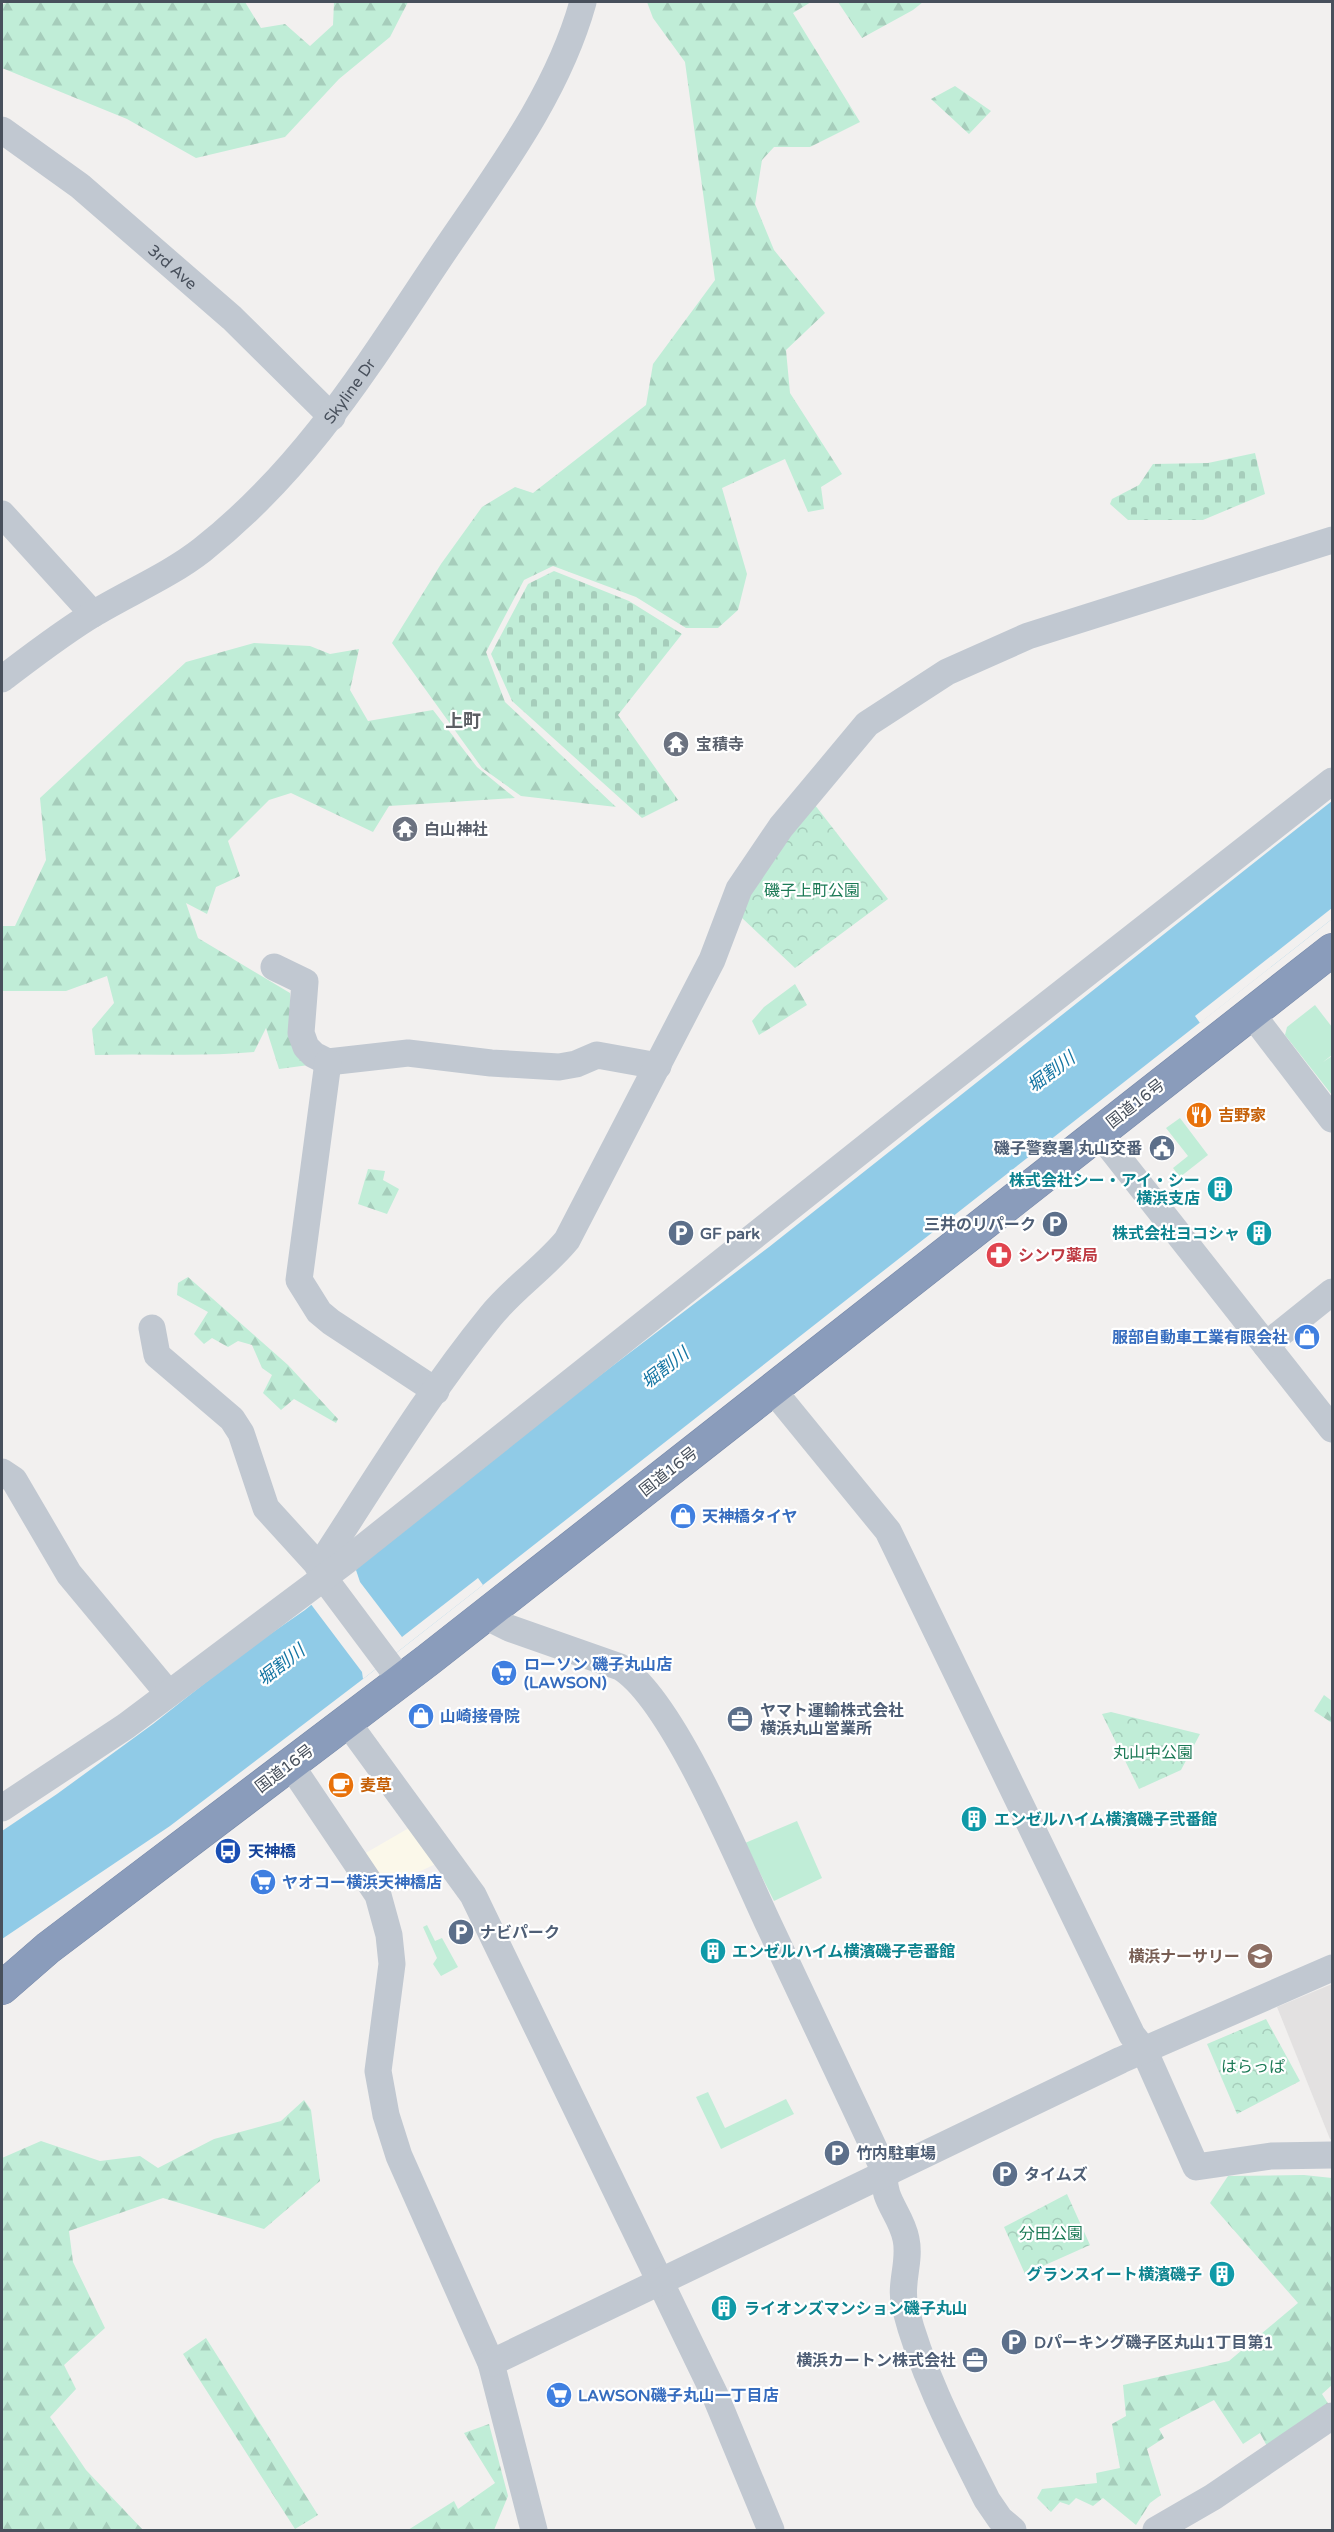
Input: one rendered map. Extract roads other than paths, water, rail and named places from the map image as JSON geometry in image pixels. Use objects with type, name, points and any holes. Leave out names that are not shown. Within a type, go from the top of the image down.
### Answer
[{"type":"highway","name":"国道16号","points":[[2,1988],[48,1948],[347,1722],[393,1671],[483,1615],[1332,950]]},
{"type":"street","name":"Skyline Dr","points":[[2,680],[93,614],[200,552],[248,511],[290,469],[332,417],[511,155],[551,83],[575,30],[583,2]]},
{"type":"street","name":"3rd Ave","points":[[2,130],[88,193],[232,318],[332,417]]},
{"type":"street","points":[[2,514],[93,614]]},
{"type":"street","points":[[327,1581],[324,1559],[436,1391],[491,1316],[552,1258],[567,1240],[712,960],[739,889],[781,826],[867,723],[947,672],[1028,636],[1332,540]]},
{"type":"street","points":[[2,1808],[102,1743],[168,1693],[327,1581],[1332,781]]},
{"type":"street","points":[[274,968],[305,982],[301,1033],[306,1047],[314,1055],[328,1062],[408,1053],[491,1063],[559,1066],[576,1064],[597,1055],[658,1066]]},
{"type":"street","points":[[1251,1013],[1332,1119]]},
{"type":"street","points":[[328,1062],[299,1281],[319,1312],[357,1341],[436,1391]]},
{"type":"street","points":[[1098,1132],[1332,1429]]},
{"type":"street","points":[[1266,1345],[1332,1292]]},
{"type":"street","points":[[152,1328],[157,1355],[232,1419],[240,1433],[266,1508],[297,1541],[393,1671]]},
{"type":"street","points":[[772,1389],[888,1531],[1132,2035],[1144,2050],[1196,2167],[1271,2156],[1332,2155]]},
{"type":"street","points":[[2,1472],[14,1480],[69,1574],[168,1693]]},
{"type":"street","points":[[483,1615],[509,1628],[620,1667],[633,1674],[648,1692],[703,1786],[885,2172],[883,2188],[906,2236],[908,2264],[903,2298],[922,2359],[987,2500],[1000,2519],[1013,2530]]},
{"type":"street","points":[[347,1722],[473,1895],[715,2395],[771,2530]]},
{"type":"street","points":[[290,1764],[378,1895],[389,1935],[392,1964],[378,2071],[386,2115],[399,2156],[490,2363],[534,2530]]},
{"type":"street","points":[[490,2363],[1144,2050],[1332,1968]]},
{"type":"street","points":[[1156,2530],[1213,2497],[1332,2416]]},
{"type":"water","name":"堀割川","points":[[1332,801],[1332,919],[363,1679],[170,1826],[2,1939],[2,1831],[153,1724],[243,1653],[305,1610],[482,1465],[769,1247]]},
{"type":"place","name":"宝積寺","points":[[676,744]]},
{"type":"place","name":"白山神社","points":[[405,829]]},
{"type":"place","name":"吉野家","points":[[1199,1115]]},
{"type":"place","name":"磯子警察署 丸山交番","points":[[1162,1148]]},
{"type":"place","name":"株式会社シー・アイ・シー 横浜支店","points":[[1220,1189]]},
{"type":"place","name":"三井のリパーク","points":[[1055,1224]]},
{"type":"place","name":"GF park","points":[[681,1233]]},
{"type":"place","name":"株式会社ヨコシャ","points":[[1259,1233]]},
{"type":"place","name":"シンワ薬局","points":[[999,1255]]},
{"type":"place","name":"服部自動車工業有限会社","points":[[1307,1337]]},
{"type":"place","name":"天神橋タイヤ","points":[[683,1516]]},
{"type":"place","name":"ローソン 磯子丸山店 (LAWSON)","points":[[504,1673]]},
{"type":"place","name":"山崎接骨院","points":[[421,1716]]},
{"type":"place","name":"ヤマト運輸株式会社 横浜丸山営業所","points":[[740,1719]]},
{"type":"place","name":"麦草","points":[[341,1785]]},
{"type":"place","name":"エンゼルハイム横濱磯子弐番館","points":[[974,1819]]},
{"type":"place","name":"天神橋","points":[[228,1851]]},
{"type":"place","name":"ヤオコー横浜天神橋店","points":[[263,1882]]},
{"type":"place","name":"ナビパーク","points":[[461,1932]]},
{"type":"place","name":"エンゼルハイム横濱磯子壱番館","points":[[713,1951]]},
{"type":"place","name":"横浜ナーサリー","points":[[1260,1956]]},
{"type":"place","name":"竹内駐車場","points":[[837,2153]]},
{"type":"place","name":"タイムズ","points":[[1005,2174]]},
{"type":"place","name":"グランスイート横濱磯子","points":[[1222,2274]]},
{"type":"place","name":"ライオンズマンション磯子丸山","points":[[724,2308]]},
{"type":"place","name":"Dパーキング磯子区丸山1丁目第1","points":[[1014,2342]]},
{"type":"place","name":"横浜カートン株式会社","points":[[975,2360]]},
{"type":"place","name":"LAWSON磯子丸山一丁目店","points":[[559,2395]]},
{"type":"district","name":"上町","points":[[463,721]]},
{"type":"park label","name":"磯子上町公園","points":[[812,890]]},
{"type":"park label","name":"丸山中公園","points":[[1153,1752]]},
{"type":"park label","name":"はらっぱ","points":[[1253,2066]]},
{"type":"park label","name":"分田公園","points":[[1051,2233]]}]
